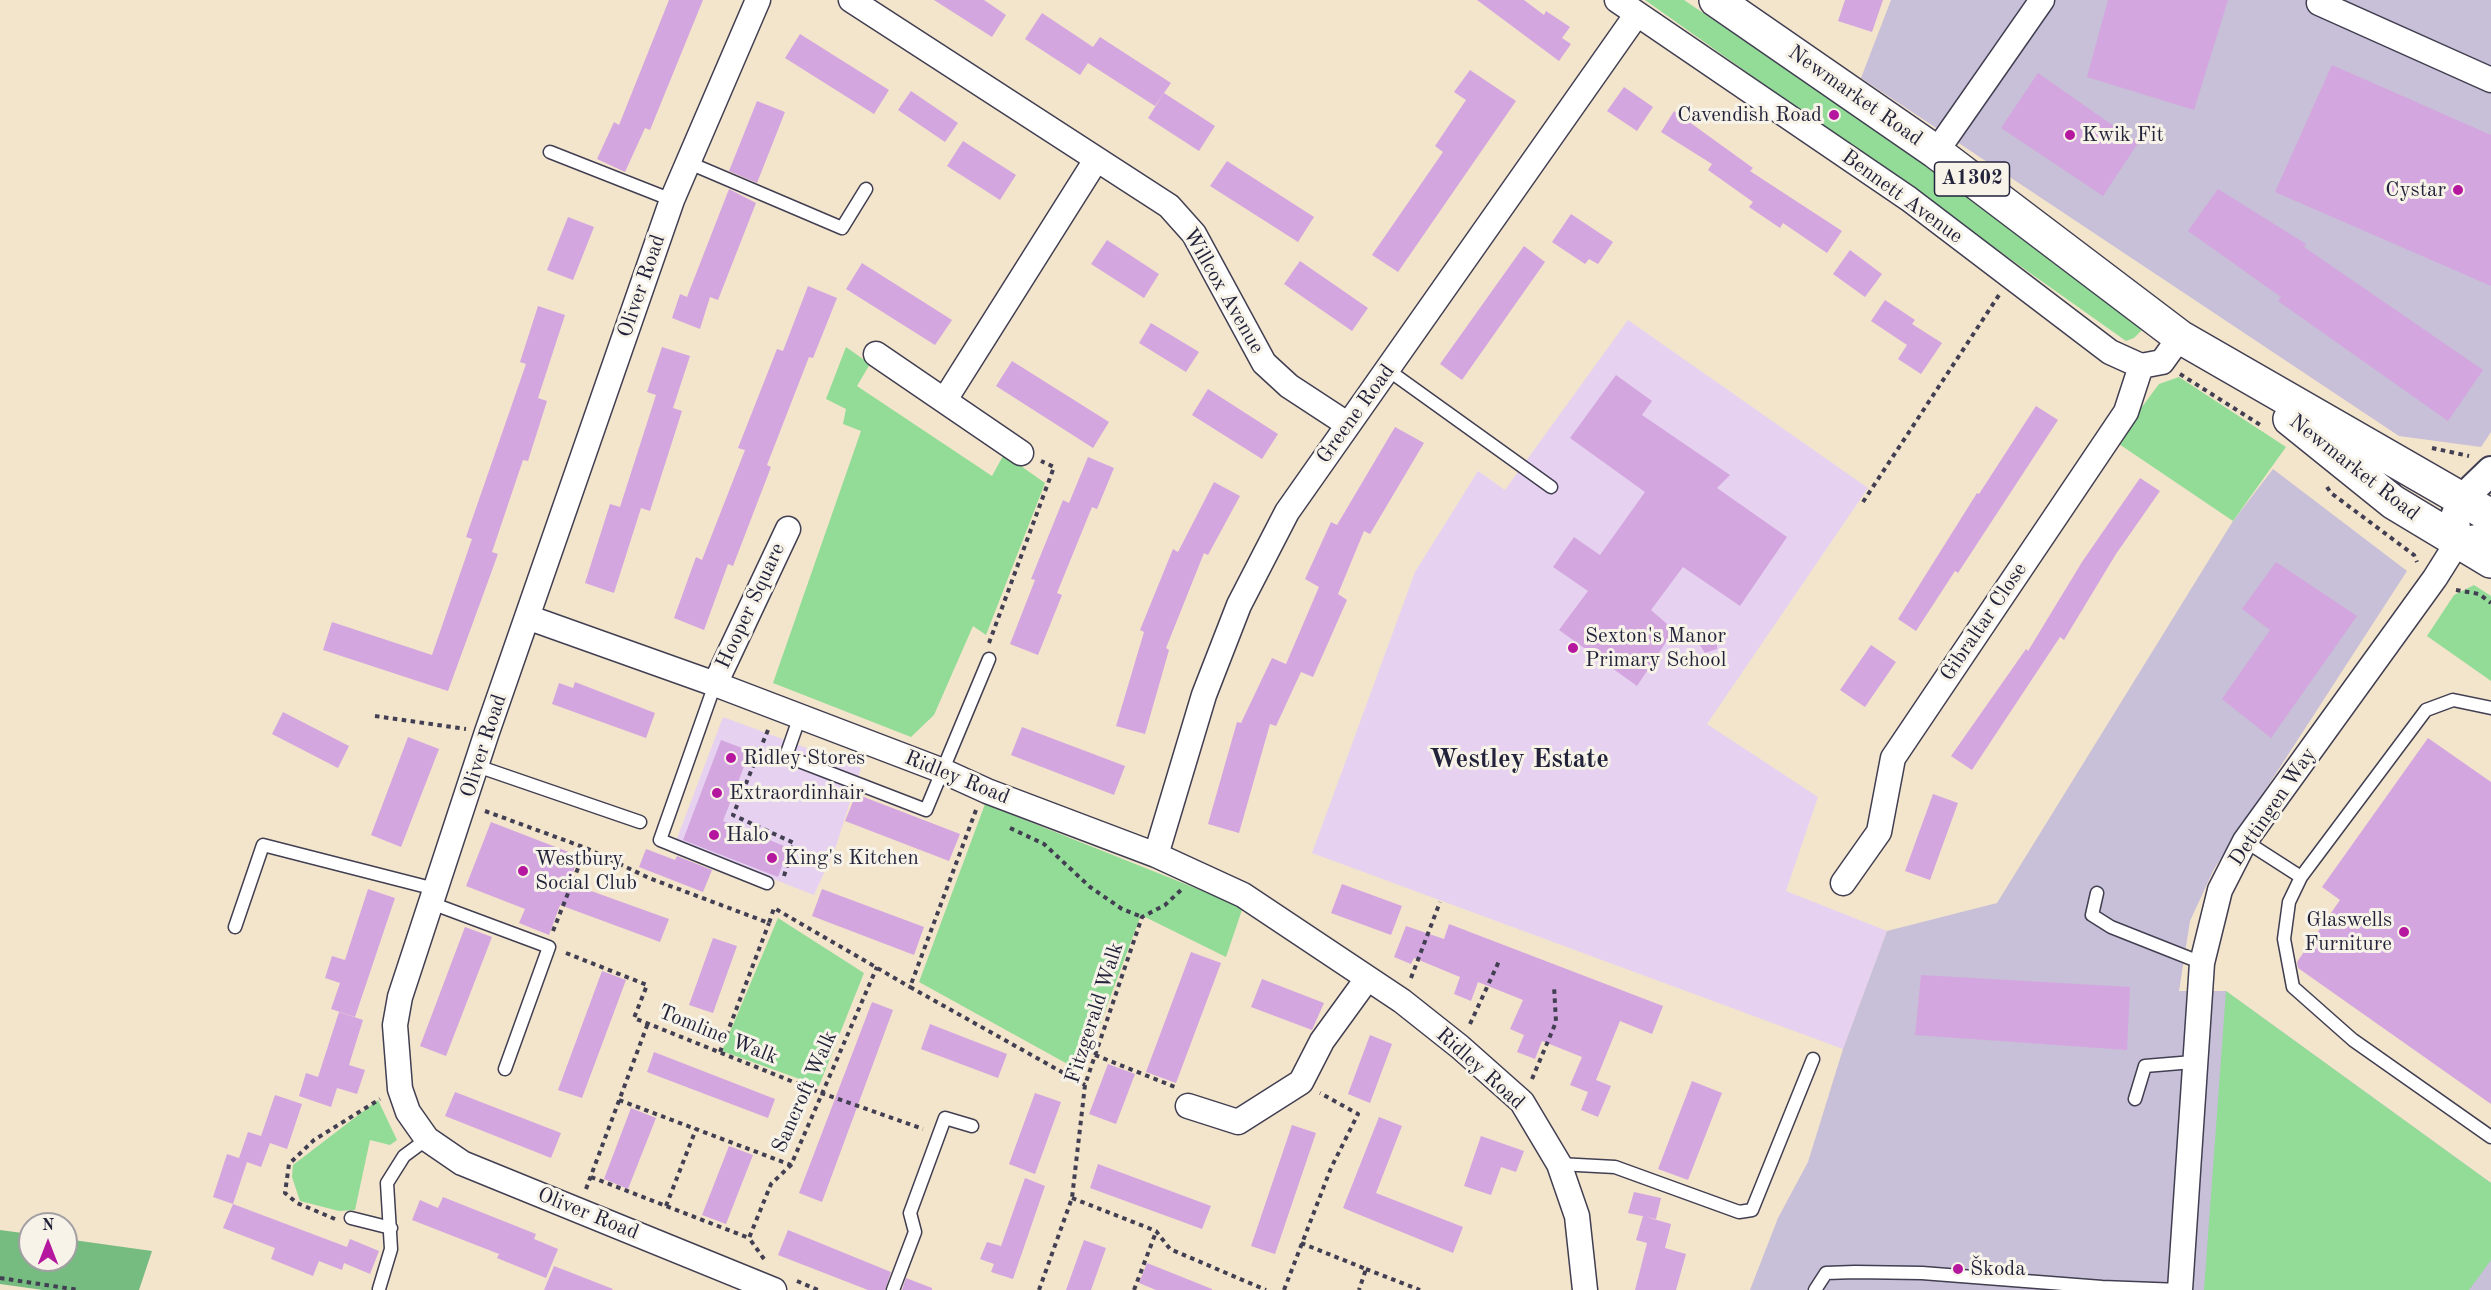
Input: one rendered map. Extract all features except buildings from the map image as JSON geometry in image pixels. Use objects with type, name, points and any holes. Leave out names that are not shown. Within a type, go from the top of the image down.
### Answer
[{"type":"main road","name":"Newmarket Road","points":[[1716,0],[1936,152],[2180,337],[2224,364],[2393,457],[2491,516]]},
{"type":"main road","name":"Newmarket Road","points":[[2224,364],[2393,502],[2457,543],[2491,561]]},
{"type":"street","name":"Oliver Road","points":[[758,0],[672,200],[487,732],[399,997],[395,1026],[399,1089],[408,1112],[427,1139],[462,1163],[770,1288]]},
{"type":"street","name":"Willcox Avenue","points":[[851,0],[1169,206],[1194,234],[1264,363],[1289,386],[1347,424]]},
{"type":"street","name":"Bennett Avenue","points":[[1617,0],[1909,199],[2110,352],[2141,366]]},
{"type":"street","points":[[1936,152],[2042,0]]},
{"type":"street","points":[[2319,3],[2491,80]]},
{"type":"street","name":"Greene Road","points":[[1156,855],[1204,695],[1239,605],[1287,512],[1637,14]]},
{"type":"street","points":[[946,399],[1096,160]]},
{"type":"street","points":[[2141,366],[2162,362],[2180,337]]},
{"type":"street","points":[[876,354],[946,399],[1021,453]]},
{"type":"street","name":"Gibraltar Close","points":[[1844,883],[1879,832],[1893,758],[2126,412],[2141,366]]},
{"type":"street","points":[[2484,464],[2462,499],[2455,517],[2457,543],[2486,537],[2491,533]]},
{"type":"street","name":"Hooper Square","points":[[715,684],[788,529]]},
{"type":"street","name":"Dettingen Way","points":[[2180,1290],[2193,1062],[2202,963],[2220,890],[2245,841],[2435,578],[2457,543]]},
{"type":"street","name":"Ridley Road","points":[[527,617],[715,684],[943,771],[987,791],[1156,855],[1243,895],[1402,1001],[1460,1047],[1522,1102],[1559,1164],[1577,1216],[1585,1290]]},
{"type":"street","points":[[1188,1106],[1238,1122],[1301,1082],[1322,1041],[1367,979]]},
{"type":"lane","points":[[550,152],[672,200]]},
{"type":"lane","points":[[687,162],[842,228],[866,189]]},
{"type":"lane","points":[[1388,370],[1551,487]]},
{"type":"lane","points":[[800,716],[786,756],[926,810],[988,659]]},
{"type":"lane","points":[[715,684],[660,840],[767,883]]},
{"type":"lane","points":[[2491,708],[2453,700],[2426,710],[2301,877],[2289,902],[2284,939],[2293,987],[2353,1040],[2491,1137]]},
{"type":"lane","points":[[477,766],[640,822]]},
{"type":"lane","points":[[2245,841],[2301,877]]},
{"type":"lane","points":[[235,927],[263,845],[433,896],[549,947],[505,1069]]},
{"type":"lane","points":[[2097,893],[2092,915],[2111,927],[2202,963]]},
{"type":"lane","points":[[1559,1164],[1615,1167],[1739,1212],[1752,1210],[1813,1059]]},
{"type":"lane","points":[[2135,1099],[2145,1066],[2193,1062]]},
{"type":"lane","points":[[893,1290],[915,1232],[910,1213],[945,1118],[972,1126]]},
{"type":"lane","points":[[378,1290],[391,1249],[387,1183],[404,1156],[427,1139]]},
{"type":"lane","points":[[351,1218],[391,1228]]},
{"type":"lane","points":[[1815,1290],[1826,1273],[1855,1272],[2180,1290]]},
{"type":"path","points":[[1863,502],[2012,277]]},
{"type":"path","points":[[2424,446],[2484,464]]},
{"type":"path","points":[[988,659],[990,638],[1054,467],[1021,453]]},
{"type":"path","points":[[776,707],[733,815],[794,843],[781,886]]},
{"type":"path","points":[[375,716],[487,732]]},
{"type":"path","points":[[910,987],[975,813],[987,791]]},
{"type":"path","points":[[464,804],[586,848],[650,878],[769,923]]},
{"type":"path","points":[[549,947],[586,848]]},
{"type":"path","name":"Fitzgerald Walk","points":[[1038,1290],[1072,1198],[1085,1085],[1142,917],[1178,895],[1191,871]]},
{"type":"path","points":[[720,1052],[777,897]]},
{"type":"path","points":[[1402,1001],[1440,902]]},
{"type":"path","points":[[774,908],[1085,1085]]},
{"type":"path","name":"Tomline Walk","points":[[549,947],[647,986],[634,1018],[821,1093],[939,1134]]},
{"type":"path","points":[[1460,1047],[1500,959]]},
{"type":"path","name":"Sancroft Walk","points":[[749,1239],[771,1184],[791,1165],[877,967]]},
{"type":"path","points":[[1522,1102],[1556,1022],[1554,986]]},
{"type":"path","points":[[579,1210],[648,1023]]},
{"type":"path","points":[[1095,1055],[1179,1089],[1188,1106]]},
{"type":"path","points":[[1284,1290],[1331,1168],[1358,1114],[1301,1082]]},
{"type":"path","points":[[351,1218],[331,1219],[297,1203],[285,1193],[289,1164],[314,1140],[399,1089]]},
{"type":"path","points":[[620,1100],[791,1165]]},
{"type":"path","points":[[666,1206],[696,1129]]},
{"type":"path","points":[[591,1177],[749,1239],[772,1272],[770,1288]]},
{"type":"path","points":[[1072,1198],[1156,1231],[1170,1249],[1266,1290]]},
{"type":"path","points":[[1134,1290],[1156,1231]]},
{"type":"path","points":[[1301,1243],[1420,1290]]},
{"type":"path","points":[[1359,1290],[1366,1269]]},
{"type":"path","points":[[0,1278],[79,1290]]},
{"type":"shaded area","points":[[1891,0],[2491,0],[2491,432],[2481,447],[2399,436],[1861,78]]},
{"type":"shaded area","name":"Sexton's Manor Primary School","points":[[1628,320],[1868,488],[1707,724],[1818,797],[1786,891],[1887,931],[1843,1049],[1312,853],[1415,572],[1478,471],[1505,490]]},
{"type":"shaded area","points":[[2273,469],[2407,571],[2214,869],[2190,921],[2179,991],[2226,991],[2491,1183],[2491,1290],[1750,1290],[1778,1218],[1808,1162],[1843,1049],[1887,931],[1997,903],[2233,521]]},
{"type":"shaded area","points":[[723,717],[861,768],[835,849],[814,895],[676,841]]},
{"type":"green space","points":[[1645,0],[1684,0],[1931,167],[2142,330],[2134,338],[2126,341]]},
{"type":"green space","points":[[846,347],[870,364],[857,386],[992,476],[1004,454],[1045,483],[986,635],[973,626],[934,715],[911,737],[773,683],[861,431],[843,424],[846,409],[826,399]]},
{"type":"green space","points":[[2179,377],[2286,447],[2233,521],[2116,442],[2159,384]]},
{"type":"green space","points":[[2474,585],[2491,596],[2491,681],[2427,636],[2454,595]]},
{"type":"green space","points":[[985,804],[1243,907],[1226,957],[1141,915],[1082,1072],[919,982]]},
{"type":"green space","points":[[778,918],[864,973],[819,1086],[722,1051]]},
{"type":"green space","points":[[2226,991],[2491,1183],[2491,1260],[2469,1290],[2204,1290]]},
{"type":"green space","points":[[378,1100],[397,1140],[390,1145],[370,1140],[355,1210],[339,1211],[300,1201],[292,1177],[293,1165]]},
{"type":"green space","points":[[0,1230],[18,1232],[18,1272],[78,1272],[78,1241],[152,1251],[139,1290],[43,1290],[0,1284]]},
{"type":"place","name":"Cavendish Road","points":[[1834,115]]},
{"type":"place","name":"Kwik Fit","points":[[2070,135]]},
{"type":"place","name":"Cystar","points":[[2458,190]]},
{"type":"place","name":"Sexton's Manor Primary School","points":[[1573,648]]},
{"type":"place","name":"Ridley Stores","points":[[731,758]]},
{"type":"place","name":"Extraordinhair","points":[[717,793]]},
{"type":"place","name":"Halo","points":[[714,835]]},
{"type":"place","name":"King's Kitchen","points":[[772,858]]},
{"type":"place","name":"Westbury Social Club","points":[[523,871]]},
{"type":"place","name":"Glaswells Furniture","points":[[2404,932]]},
{"type":"place","name":"Škoda","points":[[1958,1269]]},
{"type":"district","name":"Westley Estate","points":[[1519,760]]}]
